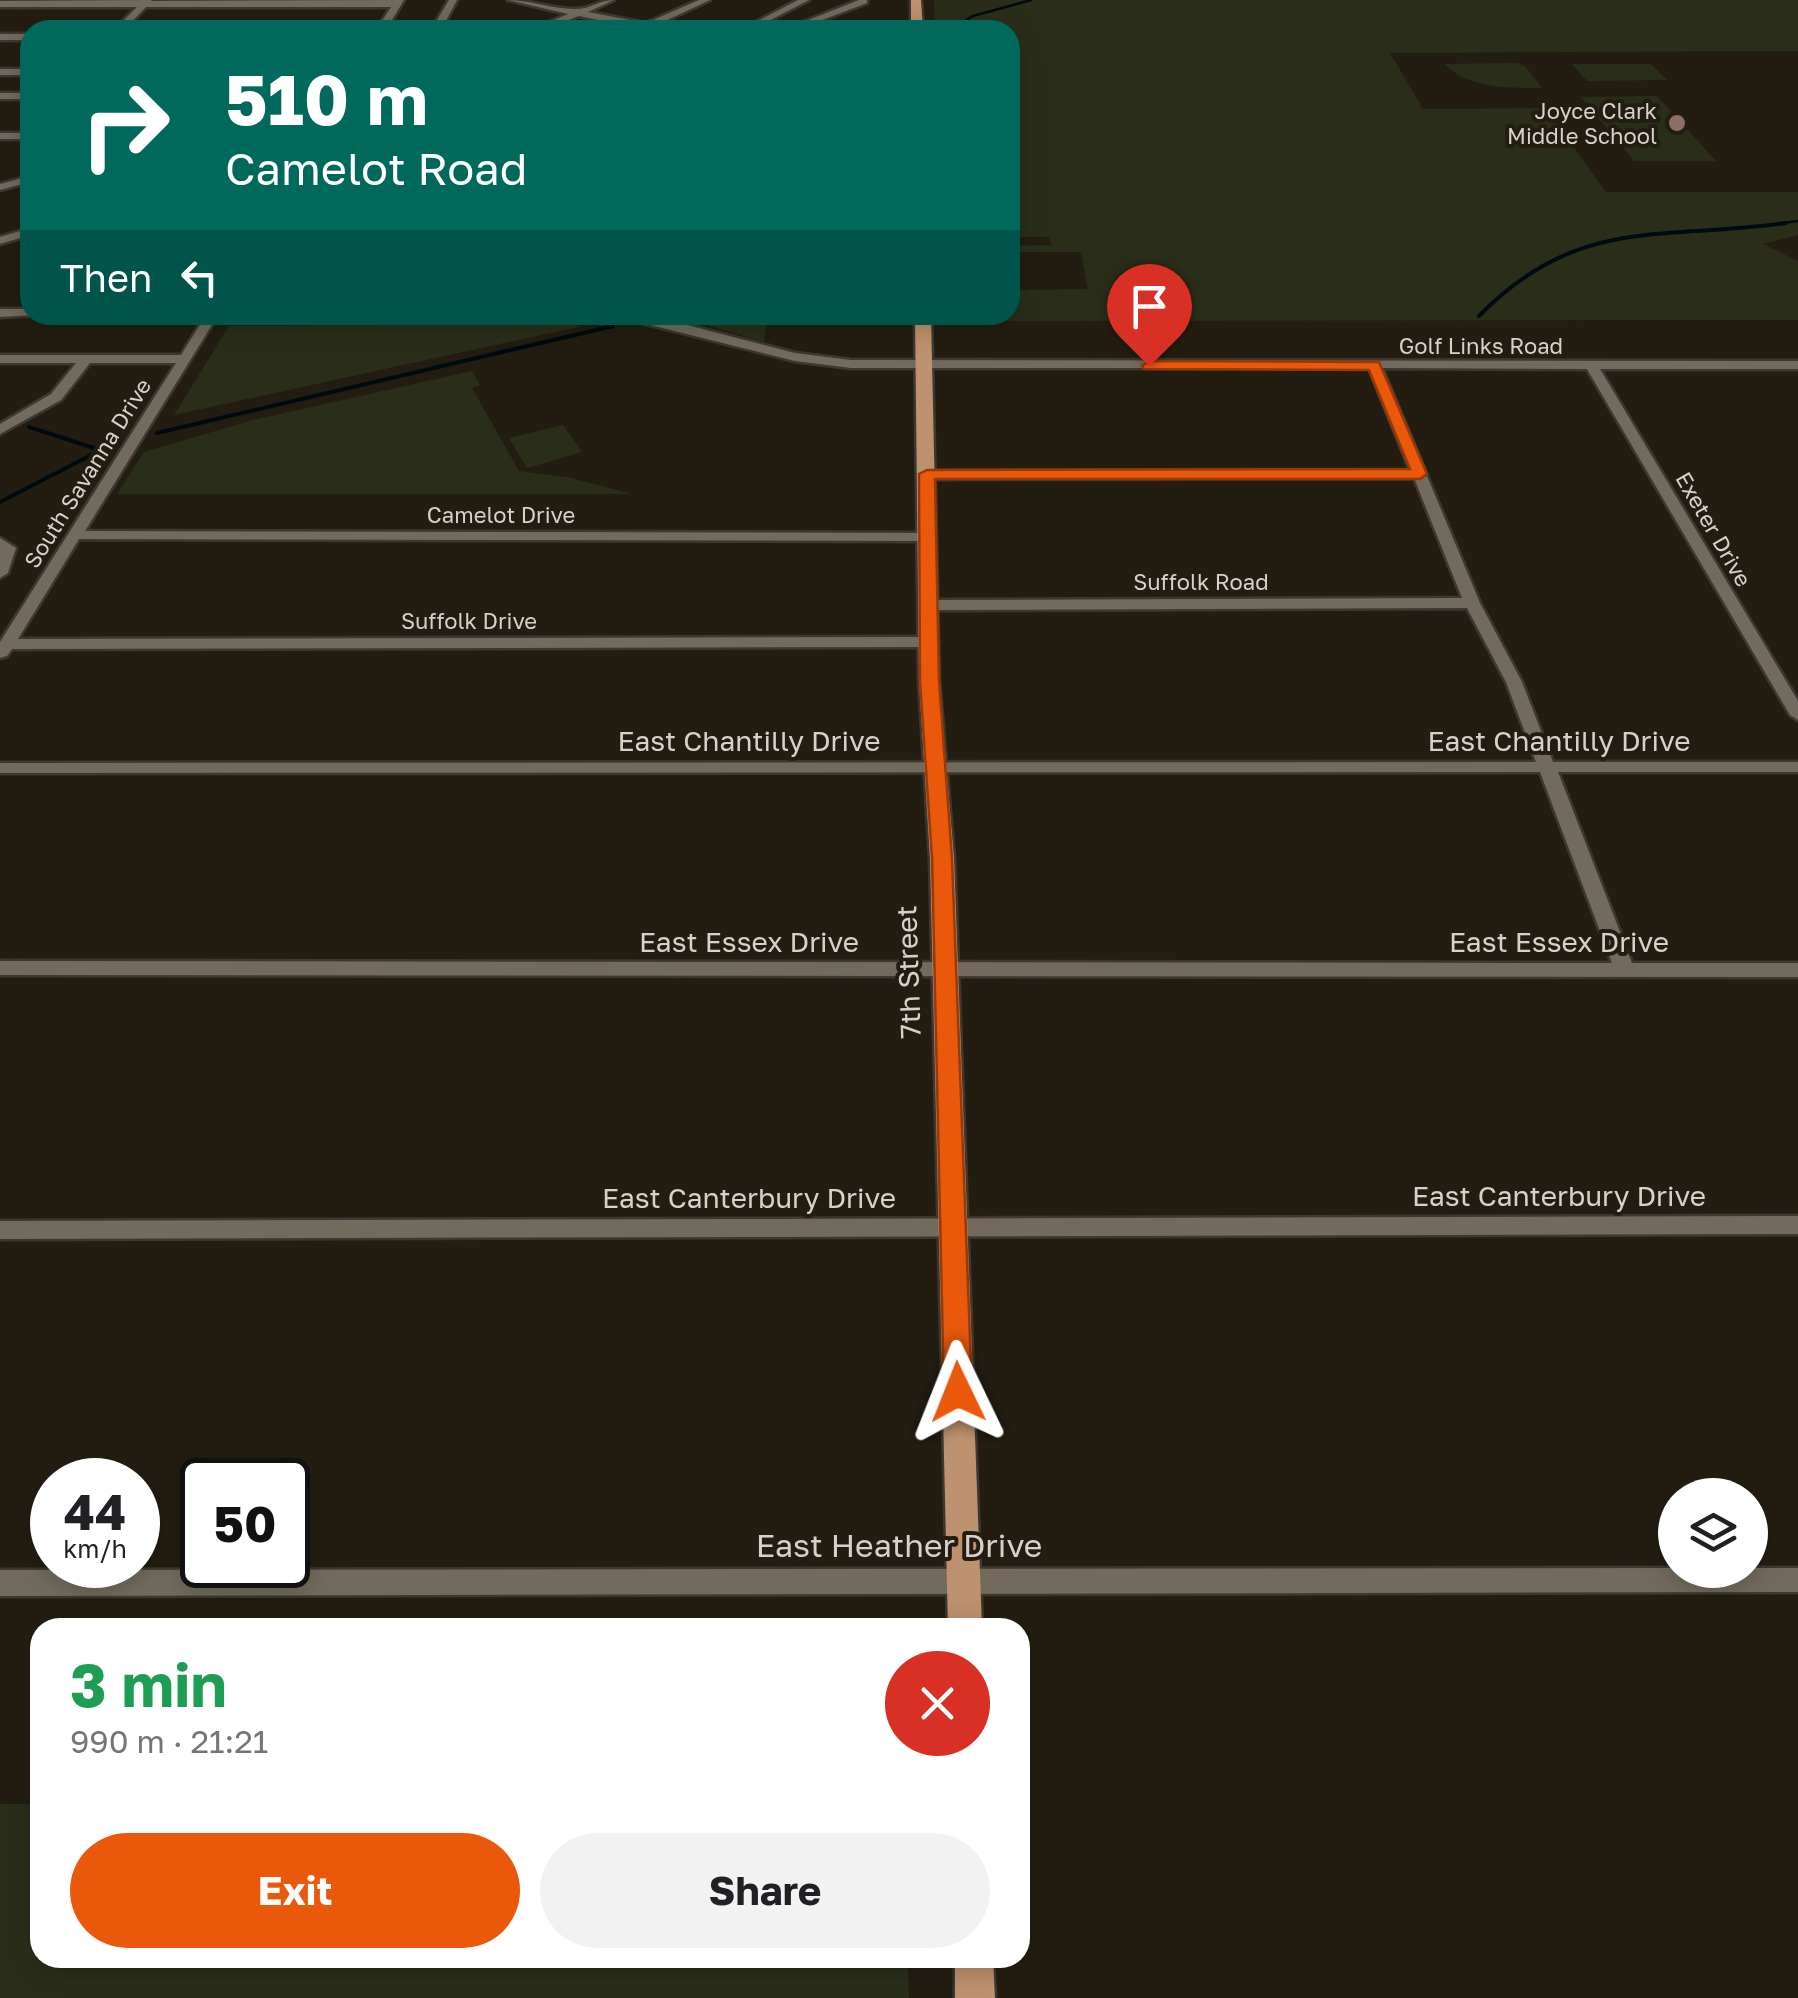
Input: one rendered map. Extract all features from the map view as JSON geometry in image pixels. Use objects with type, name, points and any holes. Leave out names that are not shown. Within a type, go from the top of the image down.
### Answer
[{"type":"main road","name":"7th Street","points":[[923,325],[933,768],[942,858],[964,1618]]},
{"type":"main road","points":[[974,1968],[975,1998]]},
{"type":"street","points":[[512,0],[609,20]]},
{"type":"street","points":[[561,20],[610,0]]},
{"type":"street","points":[[661,20],[706,0]]},
{"type":"street","points":[[764,20],[805,0]]},
{"type":"street","points":[[817,20],[863,4],[863,0]]},
{"type":"street","points":[[129,20],[146,2]]},
{"type":"street","points":[[0,4],[399,2]]},
{"type":"street","name":"South Savanna Drive","points":[[4,649],[206,325]]},
{"type":"street","name":"Golf Links Road","points":[[672,325],[795,357],[924,366],[1798,365]]},
{"type":"street","points":[[0,359],[184,360]]},
{"type":"street","points":[[0,430],[56,397],[86,359]]},
{"type":"street","points":[[1374,366],[1472,603],[1514,682],[1624,968]]},
{"type":"street","name":"Exeter Drive","points":[[1592,366],[1798,715]]},
{"type":"street","points":[[927,474],[1420,474]]},
{"type":"street","name":"Camelot Drive","points":[[74,536],[928,537]]},
{"type":"street","points":[[0,542],[9,548],[0,573]]},
{"type":"street","name":"Suffolk Road","points":[[931,605],[1472,603]]},
{"type":"street","name":"Suffolk Drive","points":[[4,649],[931,642]]},
{"type":"street","name":"East Chantilly Drive","points":[[0,768],[1798,768]]},
{"type":"street","name":"East Essex Drive","points":[[0,968],[1798,970]]},
{"type":"street","name":"East Canterbury Drive","points":[[0,1230],[1798,1224]]},
{"type":"street","name":"East Heather Drive","points":[[0,1583],[1798,1580]]},
{"type":"green space","points":[[934,0],[1798,0],[1798,51],[1390,53],[1423,109],[1545,108],[1606,192],[1798,192],[1798,235],[1763,244],[1798,261],[1798,320],[1020,321],[1020,290],[1088,289],[1081,252],[1020,252],[1020,246],[1051,245],[1049,237],[1020,237],[1020,20],[935,20]]},
{"type":"green space","points":[[1445,64],[1525,66],[1542,88],[1477,83]]},
{"type":"green space","points":[[1572,64],[1651,64],[1667,80],[1587,81]]},
{"type":"green space","points":[[1657,96],[1716,161],[1634,161],[1581,97]]},
{"type":"green space","points":[[572,325],[582,326],[174,415],[229,326]]},
{"type":"green space","points":[[706,325],[766,325],[764,342]]},
{"type":"green space","points":[[472,371],[480,385],[472,388],[519,471],[567,477],[632,494],[117,494],[144,452],[253,420]]},
{"type":"green space","points":[[563,425],[582,452],[527,468],[509,438]]},
{"type":"green space","points":[[0,1804],[30,1804],[30,1968],[908,1968],[909,1998],[0,1998]]},
{"type":"waterway","points":[[966,20],[1031,0]]},
{"type":"waterway","points":[[1773,224],[1798,221]]},
{"type":"waterway","points":[[1773,224],[1786,223]]},
{"type":"waterway","points":[[1479,316],[1515,284],[1551,261],[1586,247],[1622,238],[1773,224]]},
{"type":"waterway","points":[[1769,225],[1773,224]]},
{"type":"waterway","points":[[157,433],[613,326]]},
{"type":"waterway","points":[[29,427],[100,450]]},
{"type":"waterway","points":[[0,502],[101,450]]},
{"type":"place","name":"Joyce Clark Middle School","points":[[1677,123]]},
{"type":"route","points":[[958,1392],[942,858],[930,681],[927,474],[1420,474],[1374,366],[1149,366]]}]
